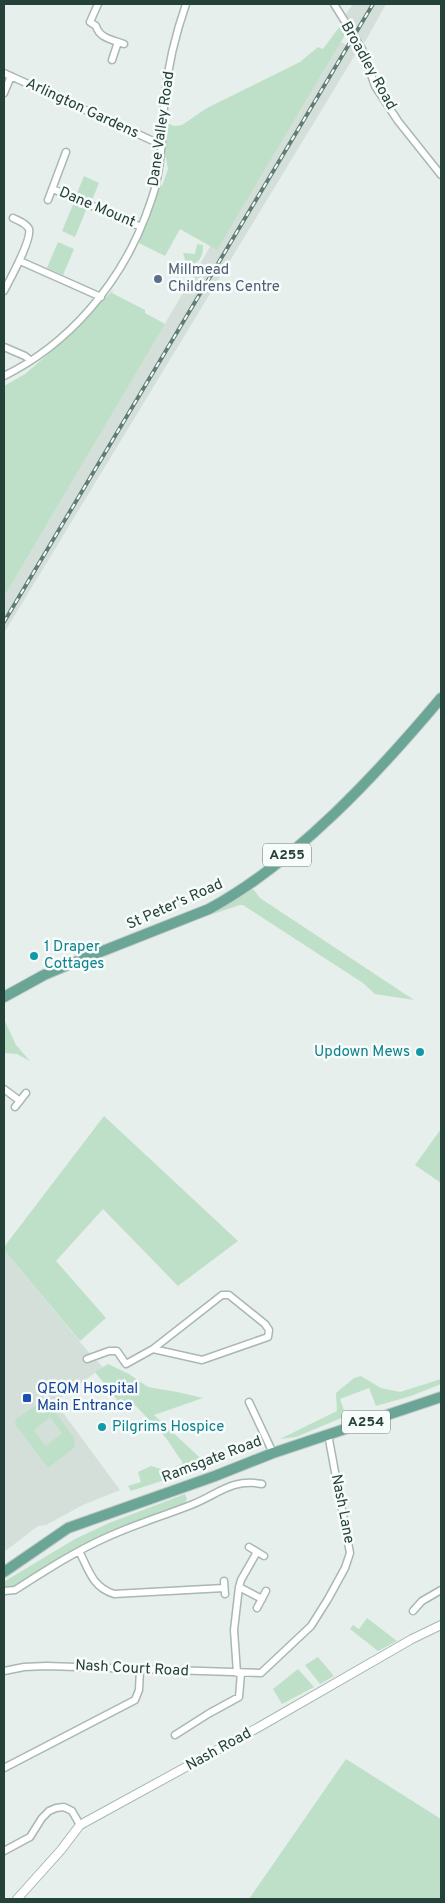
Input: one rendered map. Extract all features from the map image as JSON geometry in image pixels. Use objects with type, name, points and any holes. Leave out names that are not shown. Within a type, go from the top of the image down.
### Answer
[{"type":"main road","name":"St Peter's Road","points":[[4,997],[44,975],[209,909],[234,896],[290,853],[325,822],[396,750],[441,698]]},
{"type":"main road","name":"Ramsgate Road","points":[[4,1572],[68,1528],[215,1476],[273,1453],[441,1397]]},
{"type":"street","points":[[98,4],[90,22],[96,26],[97,32],[121,43],[112,60]]},
{"type":"street","name":"Dane Valley Road","points":[[4,376],[44,353],[79,322],[101,297],[127,257],[141,228],[157,180],[168,74],[180,21],[186,4]]},
{"type":"street","name":"Broadley Road","points":[[334,4],[362,49],[375,86],[398,120],[440,172]]},
{"type":"street","name":"Arlington Gardens","points":[[4,73],[155,142],[161,143]]},
{"type":"street","points":[[4,93],[11,76]]},
{"type":"street","name":"Dane Mount","points":[[48,200],[66,152]]},
{"type":"street","name":"Dane Mount","points":[[53,189],[141,228]]},
{"type":"street","points":[[4,291],[20,261],[30,234],[24,223],[13,218]]},
{"type":"street","points":[[20,261],[101,297]]},
{"type":"street","points":[[4,347],[30,360]]},
{"type":"street","points":[[4,1089],[20,1100]]},
{"type":"street","points":[[15,1106],[26,1093]]},
{"type":"street","points":[[87,1359],[109,1350],[117,1351],[126,1364],[153,1349],[222,1294],[229,1295],[265,1324],[269,1330],[268,1337],[202,1360],[153,1349]]},
{"type":"street","points":[[249,1402],[273,1453]]},
{"type":"street","name":"Nash Lane","points":[[261,1673],[310,1626],[333,1591],[345,1568],[350,1553],[328,1434]]},
{"type":"street","points":[[4,1590],[16,1590],[79,1550],[191,1502],[200,1501],[218,1490],[254,1481],[262,1484]]},
{"type":"street","points":[[249,1547],[264,1556]]},
{"type":"street","points":[[79,1550],[96,1584],[100,1589],[114,1594],[224,1588]]},
{"type":"street","points":[[175,1736],[208,1714],[239,1697],[239,1673],[234,1636],[239,1587],[256,1552]]},
{"type":"street","points":[[239,1587],[262,1599]]},
{"type":"street","points":[[412,1611],[422,1601],[441,1590]]},
{"type":"street","points":[[257,1608],[266,1591]]},
{"type":"street","name":"Nash Road","points":[[17,1899],[61,1850],[80,1825],[260,1727],[412,1638],[441,1625]]},
{"type":"street","name":"Nash Court Road","points":[[4,1671],[24,1667],[46,1666],[261,1673]]},
{"type":"street","points":[[4,1768],[135,1700],[139,1690],[140,1669]]},
{"type":"street","points":[[4,1851],[30,1837],[42,1818],[49,1811],[56,1808],[64,1807],[72,1811],[80,1825]]},
{"type":"shaded area","points":[[353,4],[386,4],[365,42],[357,36],[343,18]]},
{"type":"shaded area","points":[[340,26],[346,33],[341,42],[350,47],[353,42],[358,50],[4,633],[4,597]]},
{"type":"shaded area","points":[[4,1250],[90,1354],[103,1367],[55,1402],[120,1490],[83,1505],[46,1525],[38,1526],[4,1552]]},
{"type":"green space","points":[[340,26],[346,33],[217,250],[180,229],[165,256],[139,243],[159,184],[162,186],[168,169],[166,158],[164,157],[168,124],[182,125],[207,108],[300,62],[318,47],[323,49]]},
{"type":"green space","points":[[84,176],[99,183],[92,200],[77,193]]},
{"type":"green space","points":[[74,202],[87,208],[75,237],[62,231]]},
{"type":"green space","points":[[58,242],[74,249],[63,275],[47,268]]},
{"type":"green space","points":[[197,244],[203,245],[202,254],[200,259],[193,264],[194,271],[189,273],[183,253],[195,254]]},
{"type":"green space","points":[[113,290],[112,293],[145,310],[145,313],[165,324],[4,597],[4,386],[25,374],[61,343]]},
{"type":"green space","points":[[248,888],[254,890],[260,898],[414,1000],[375,994],[363,983],[243,905],[213,914],[212,909]]},
{"type":"green space","points":[[4,1019],[16,1045],[30,1061],[17,1054],[4,1053]]},
{"type":"green space","points":[[104,1116],[238,1241],[178,1286],[103,1209],[56,1261],[106,1318],[80,1341],[4,1250],[4,1247]]},
{"type":"green space","points":[[441,1129],[441,1183],[415,1165]]},
{"type":"green space","points":[[108,1364],[129,1374],[148,1387],[203,1398],[154,1415],[209,1466],[204,1467],[195,1464],[192,1471],[131,1491],[128,1486],[141,1482],[138,1472],[151,1466],[167,1471],[183,1463],[166,1438],[136,1406],[118,1401],[95,1372]]},
{"type":"green space","points":[[361,1376],[381,1388],[400,1392],[441,1379],[441,1384],[411,1396],[376,1406],[369,1388],[340,1399],[346,1416],[296,1437],[280,1439],[337,1411],[336,1393],[354,1378]]},
{"type":"green space","points":[[42,1401],[49,1404],[73,1436],[75,1441],[74,1448],[48,1468],[15,1424],[16,1419]],"holes":[[[50,1417],[62,1433],[46,1446],[34,1430]]]},
{"type":"green space","points":[[185,1494],[187,1499],[184,1505],[120,1529],[78,1548],[14,1589],[7,1589],[4,1585],[5,1581],[75,1539],[109,1523]]},
{"type":"green space","points":[[367,1618],[397,1641],[378,1651],[350,1629],[353,1625],[359,1629]]},
{"type":"green space","points":[[318,1657],[334,1676],[320,1684],[305,1665]]},
{"type":"green space","points":[[298,1669],[314,1687],[282,1704],[273,1689]]},
{"type":"green space","points":[[346,1759],[441,1819],[441,1899],[249,1899]]},
{"type":"railway","points":[[4,622],[373,4]]},
{"type":"place","name":"Millmead Childrens Centre","points":[[158,279]]},
{"type":"place","name":"1 Draper Cottages","points":[[34,956]]},
{"type":"place","name":"Updown Mews","points":[[420,1052]]},
{"type":"place","name":"QEQM Hospital Main Entrance","points":[[27,1398]]},
{"type":"place","name":"Pilgrims Hospice","points":[[102,1427]]}]
